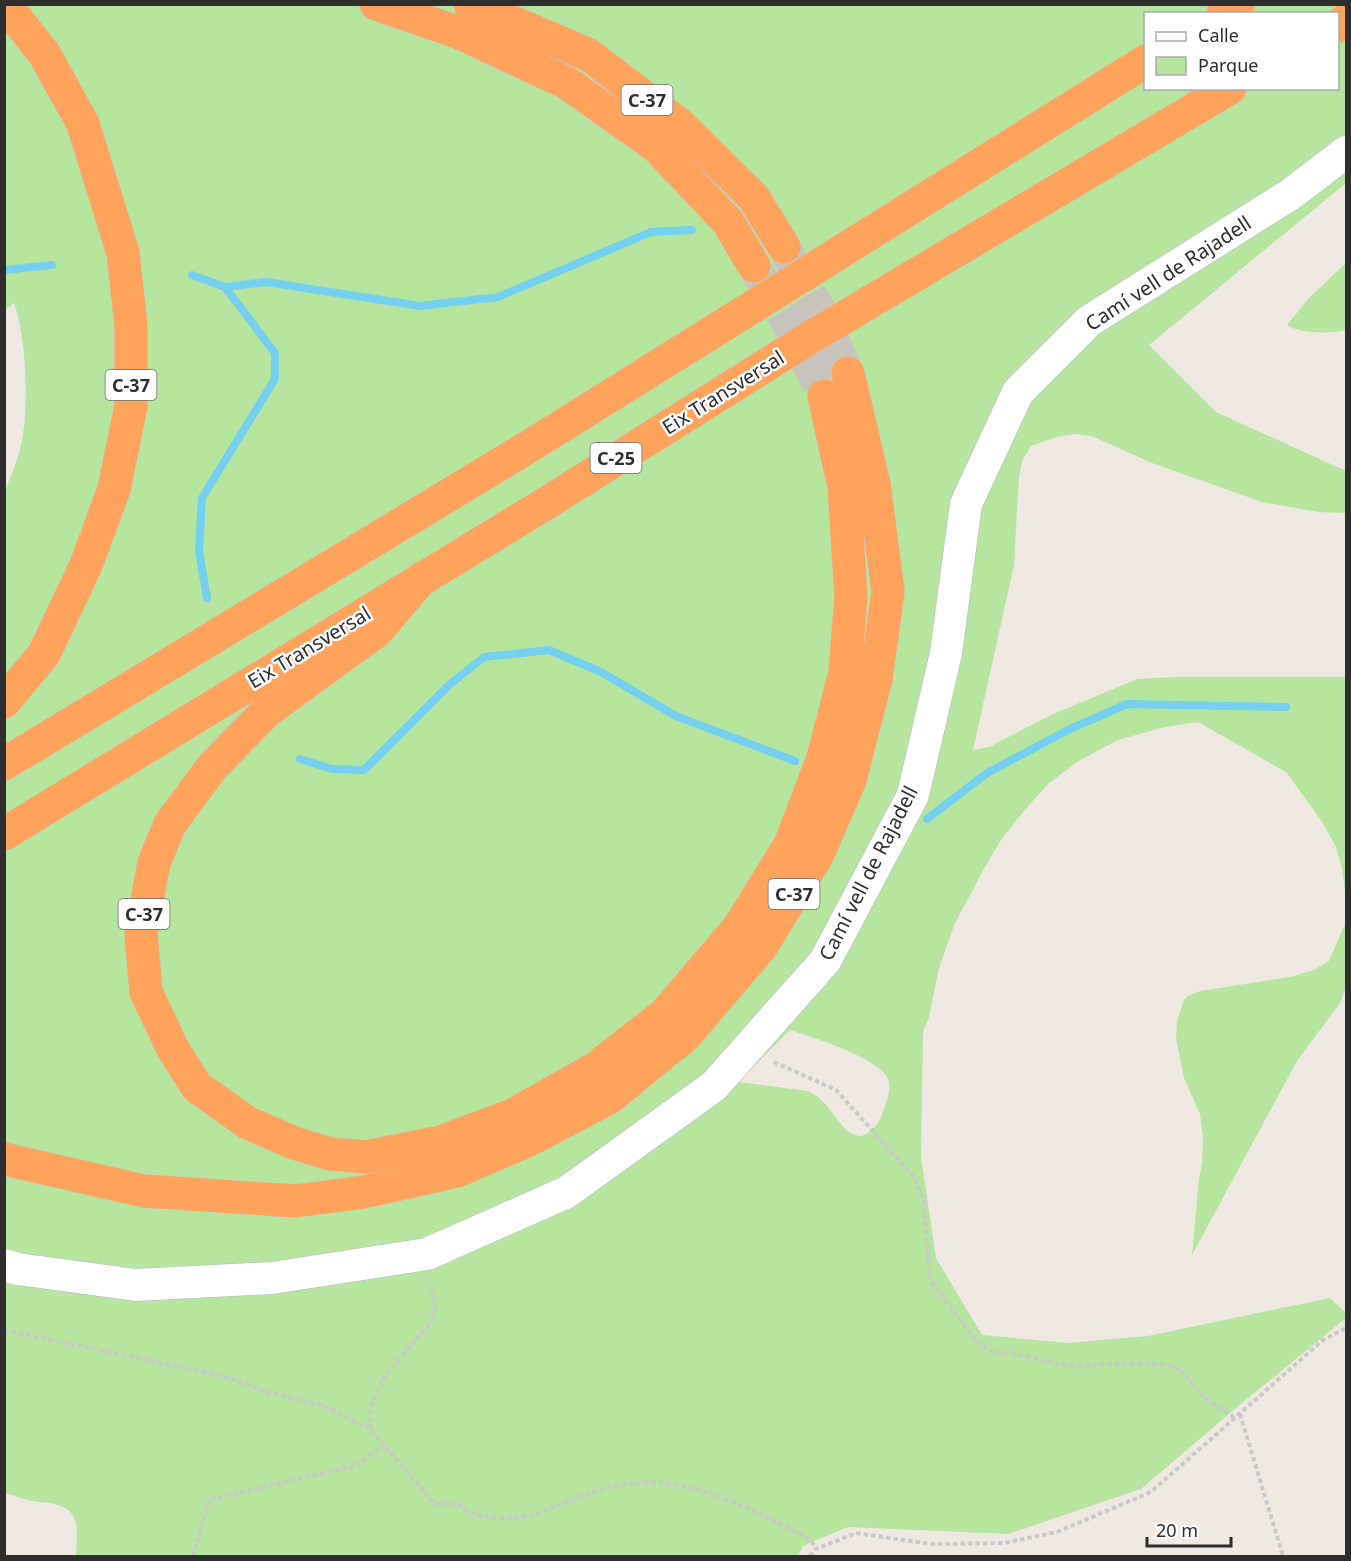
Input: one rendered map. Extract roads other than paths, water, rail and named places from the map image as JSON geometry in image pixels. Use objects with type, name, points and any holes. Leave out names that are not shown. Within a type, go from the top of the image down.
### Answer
[{"type":"highway","name":"C-37","points":[[4,702],[44,654],[86,565],[114,489],[131,406],[131,325],[123,253],[83,124],[45,55],[5,4]]},
{"type":"highway","name":"C-37","points":[[376,4],[460,33],[567,83],[656,146],[728,222],[754,266]]},
{"type":"highway","name":"C-37","points":[[470,4],[589,55],[679,123],[754,198],[784,247]]},
{"type":"highway","points":[[4,764],[525,449],[1144,62]]},
{"type":"highway","name":"Eix Transversal","points":[[4,834],[806,340],[1227,90]]},
{"type":"highway","name":"C-37","points":[[4,1159],[144,1191],[295,1202],[364,1192],[457,1172],[531,1139],[609,1098],[686,1035],[761,947],[817,856],[850,780],[876,679],[888,591],[874,484],[849,373]]},
{"type":"highway","name":"C-37","points":[[422,578],[377,631],[267,711],[213,766],[170,824],[154,863],[141,933],[146,992],[174,1049],[198,1086],[248,1123],[294,1143],[330,1154],[366,1157],[441,1142],[513,1115],[596,1068],[666,1013],[739,927],[790,845],[823,758],[845,673],[851,596],[844,487],[824,396]]},
{"type":"street","name":"Camí vell de Rajadell","points":[[4,1265],[18,1269],[136,1285],[272,1278],[427,1254],[567,1192],[714,1086],[825,961],[913,795],[946,653],[966,504],[1018,392],[1089,321],[1291,194],[1347,152]]},
{"type":"waterway","points":[[192,275],[225,287],[266,282],[420,306],[498,297],[651,232],[692,230]]},
{"type":"waterway","points":[[4,270],[52,265]]},
{"type":"waterway","points":[[207,598],[199,551],[202,498],[275,379],[275,353],[225,287]]},
{"type":"waterway","points":[[300,759],[332,769],[364,770],[449,685],[484,657],[549,650],[601,672],[676,716],[795,761]]},
{"type":"waterway","points":[[927,819],[987,773],[1070,729],[1127,704],[1286,707]]},
{"type":"tunnel","points":[[786,251],[818,308],[848,373]]},
{"type":"tunnel","points":[[756,270],[788,322],[824,396]]}]
